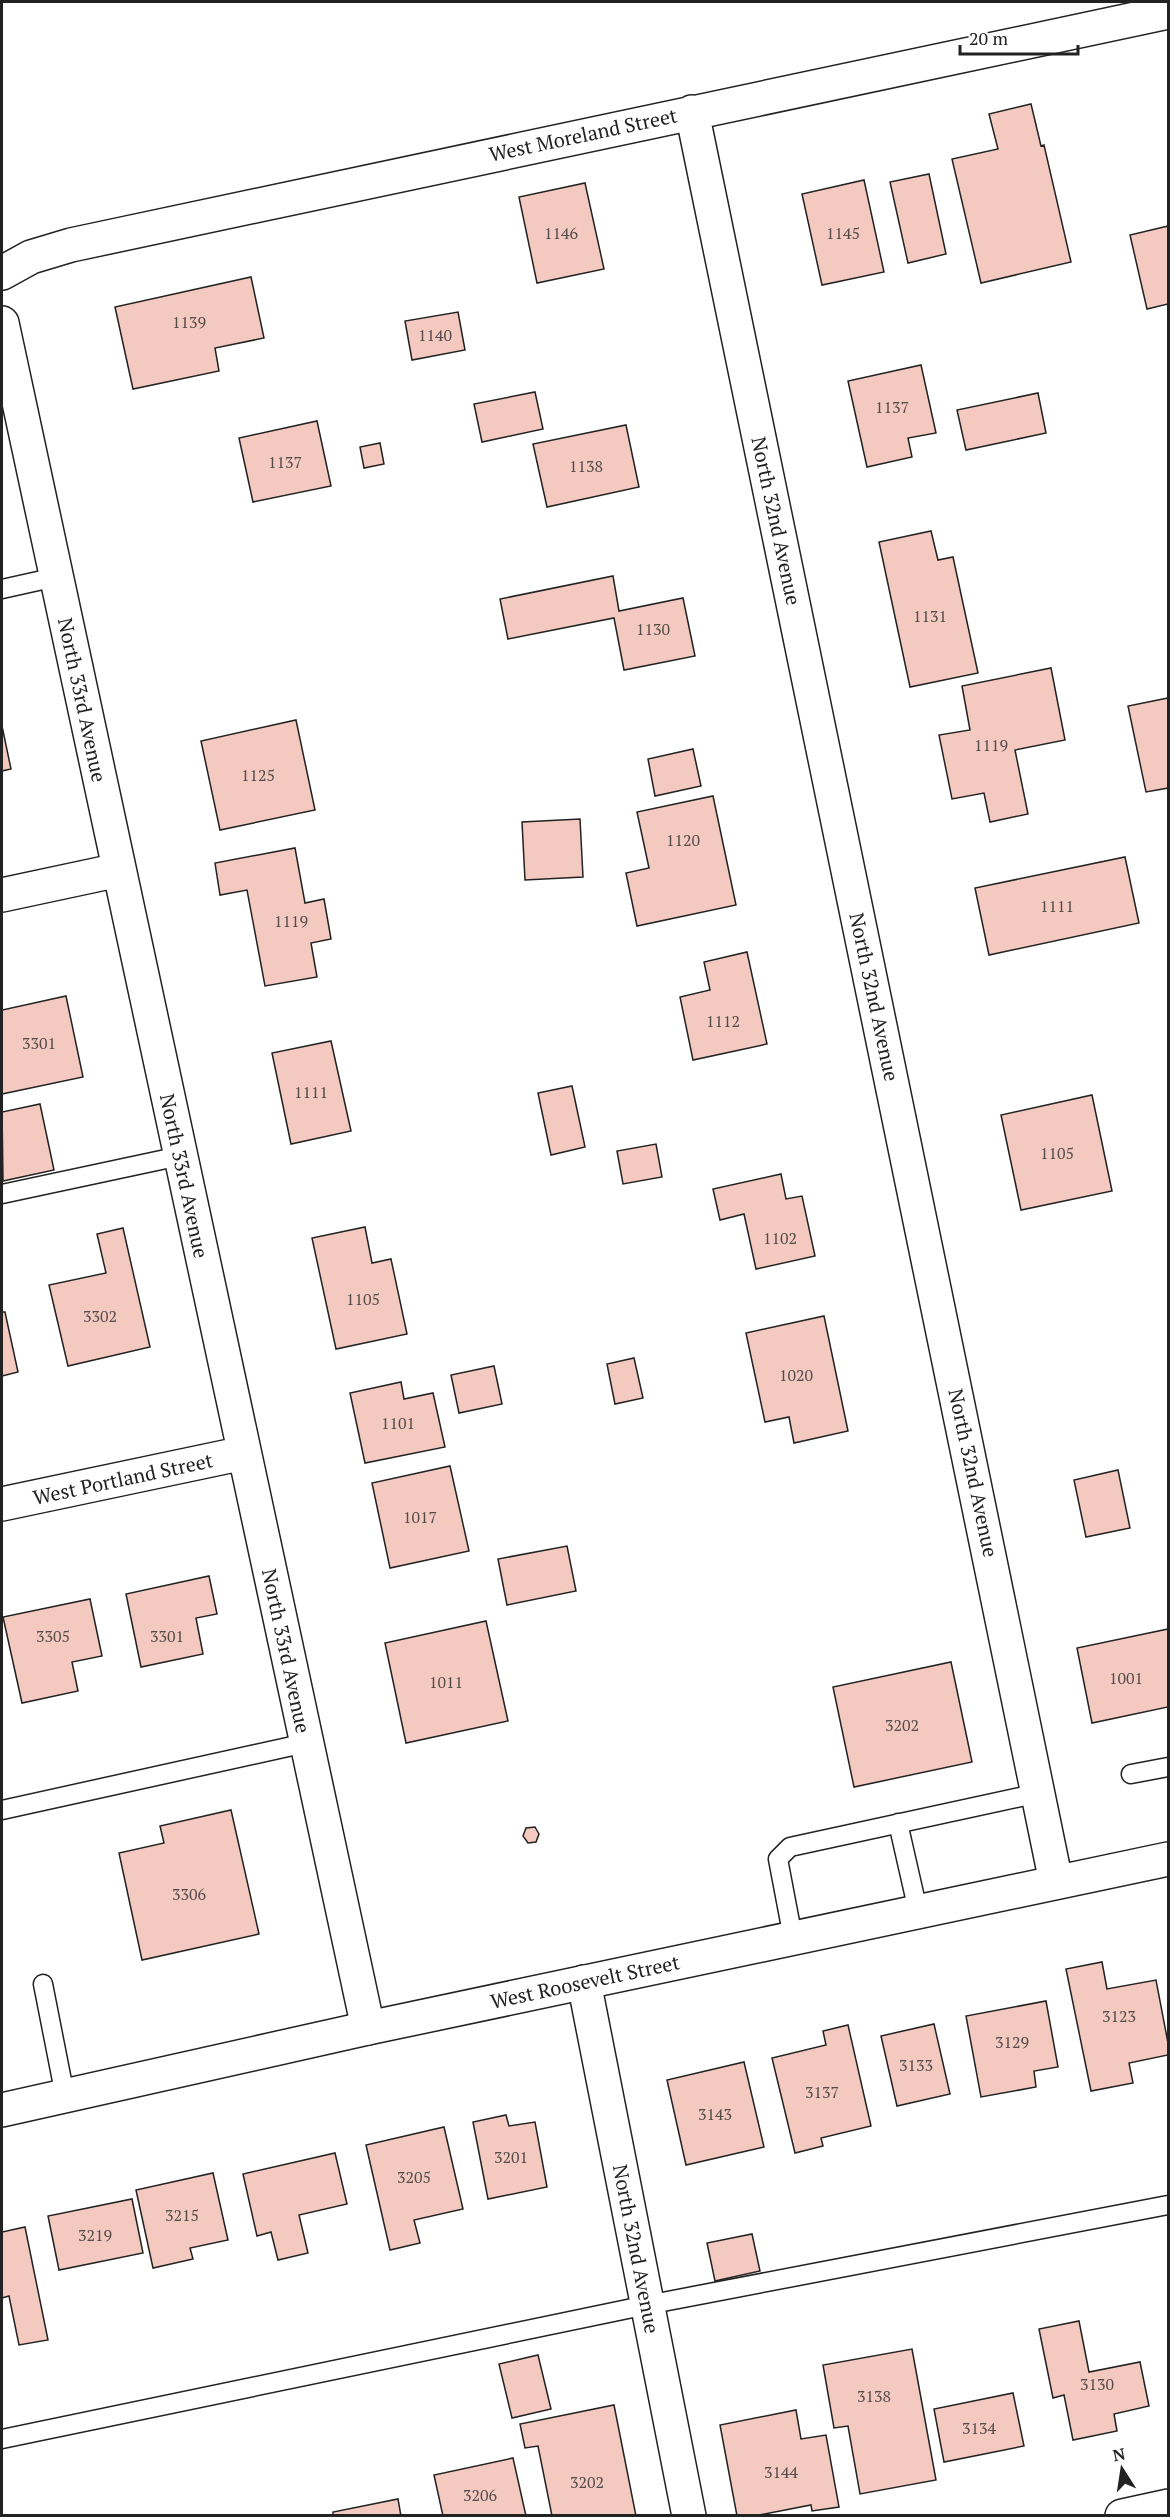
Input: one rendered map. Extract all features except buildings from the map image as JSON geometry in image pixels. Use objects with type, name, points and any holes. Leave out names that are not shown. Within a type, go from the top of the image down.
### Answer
[{"type":"street","name":"West Moreland Street","points":[[2,273],[31,257],[72,245],[1168,12]]},
{"type":"street","name":"North 32nd Avenue","points":[[692,112],[1056,1882]]},
{"type":"street","name":"North 33rd Avenue","points":[[2,323],[368,2028]]},
{"type":"street","points":[[2,895],[119,870]]},
{"type":"street","name":"West Portland Street","points":[[2,1504],[244,1453]]},
{"type":"street","name":"West Roosevelt Street","points":[[2,2110],[368,2028],[1168,1859]]},
{"type":"street","name":"North 32nd Avenue","points":[[584,1982],[689,2516]]},
{"type":"street","points":[[1122,2516],[1168,2506]]},
{"type":"lane","points":[[2,589],[56,577]]},
{"type":"lane","points":[[2,1194],[180,1156]]},
{"type":"lane","points":[[2,1810],[306,1743]]},
{"type":"lane","points":[[1131,1774],[1168,1767]]},
{"type":"lane","points":[[793,1938],[778,1859],[790,1847],[1039,1793]]},
{"type":"lane","points":[[898,1823],[918,1911]]},
{"type":"lane","points":[[43,1984],[65,2096]]},
{"type":"lane","points":[[2,2439],[647,2304],[1168,2205]]}]
